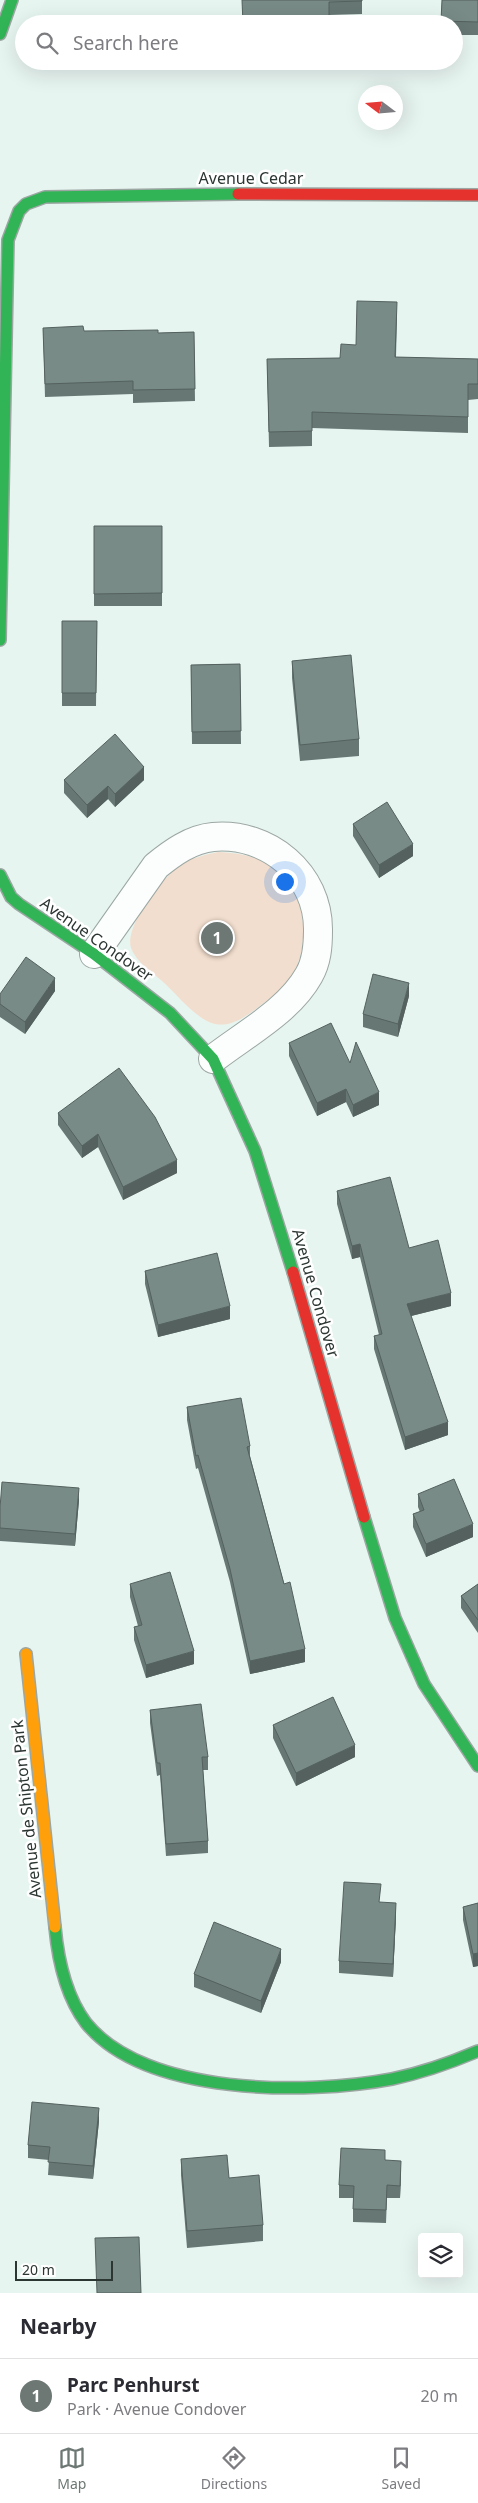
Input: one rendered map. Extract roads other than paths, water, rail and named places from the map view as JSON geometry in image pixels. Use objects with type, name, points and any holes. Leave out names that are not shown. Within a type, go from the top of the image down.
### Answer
[{"type":"main road","points":[[0,34],[12,0]]},
{"type":"main road","name":"Avenue Cedar","points":[[0,640],[8,240],[16,215],[25,205],[38,200],[54,198],[127,196],[478,195]]},
{"type":"main road","name":"Avenue Condover","points":[[0,875],[11,897],[19,904],[94,954],[170,1013],[213,1059],[233,1097],[276,1213],[384,1587],[403,1640],[424,1684],[443,1716],[478,1766]]},
{"type":"main road","name":"Avenue de Shipton Park","points":[[26,1654],[58,1959],[69,1993],[93,2030],[115,2048],[141,2062],[208,2081],[285,2088],[359,2084],[424,2071],[478,2051]]},
{"type":"street","points":[[94,954],[156,866],[180,849],[211,837],[232,837],[255,842],[282,857],[307,884],[316,907],[318,926],[315,959],[310,973],[292,997],[213,1059]]},
{"type":"place","name":"Parc Penhurst","points":[[217,938]]}]
